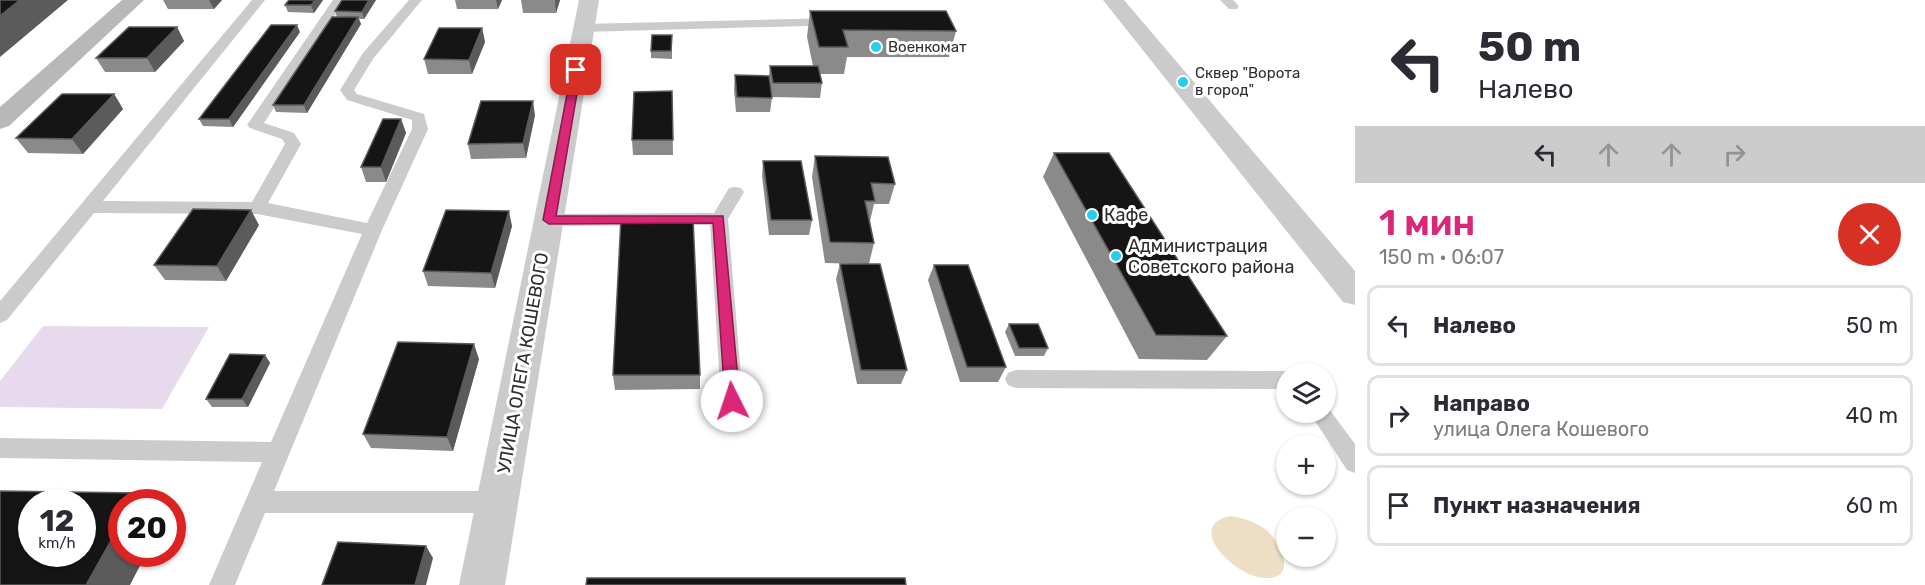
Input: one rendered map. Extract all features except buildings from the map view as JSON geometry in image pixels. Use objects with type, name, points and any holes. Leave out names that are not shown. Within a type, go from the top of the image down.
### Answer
[{"type":"street","points":[[0,122],[134,0]]},
{"type":"street","points":[[1113,0],[1355,294]]},
{"type":"street","name":"УЛИЦА ОЛЕГА КОШЕВОГО","points":[[482,585],[586,14]]},
{"type":"lane","points":[[0,315],[259,0]]},
{"type":"lane","points":[[257,208],[293,144],[288,136],[255,125],[339,0]]},
{"type":"lane","points":[[222,585],[374,230],[420,129],[419,117],[351,97],[347,90],[350,81],[361,66],[416,0]]},
{"type":"lane","points":[[586,14],[844,21]]},
{"type":"lane","points":[[732,401],[719,219],[735,192]]},
{"type":"lane","points":[[89,207],[257,208],[374,230]]},
{"type":"lane","points":[[549,220],[719,219]]},
{"type":"lane","points":[[1016,379],[1276,380]]},
{"type":"lane","points":[[1328,423],[1355,463]]},
{"type":"lane","points":[[0,448],[278,452]]},
{"type":"lane","points":[[257,502],[498,502]]},
{"type":"shaded area","points":[[43,326],[209,327],[162,409],[0,407],[0,381]]},
{"type":"shaded area","points":[[1230,516],[1253,522],[1265,529],[1276,541],[1276,567],[1284,567],[1281,573],[1275,577],[1264,578],[1240,569],[1229,561],[1213,540],[1212,530],[1217,521]]},
{"type":"place","name":"Военкомат","points":[[876,47]]},
{"type":"place","name":"Сквер \"Ворота в город\"","points":[[1183,82]]},
{"type":"place","name":"Кафе","points":[[1092,215]]},
{"type":"place","name":"Администрация Советского района","points":[[1116,256]]},
{"type":"route","points":[[576,70],[549,220],[719,219],[732,401]]}]
